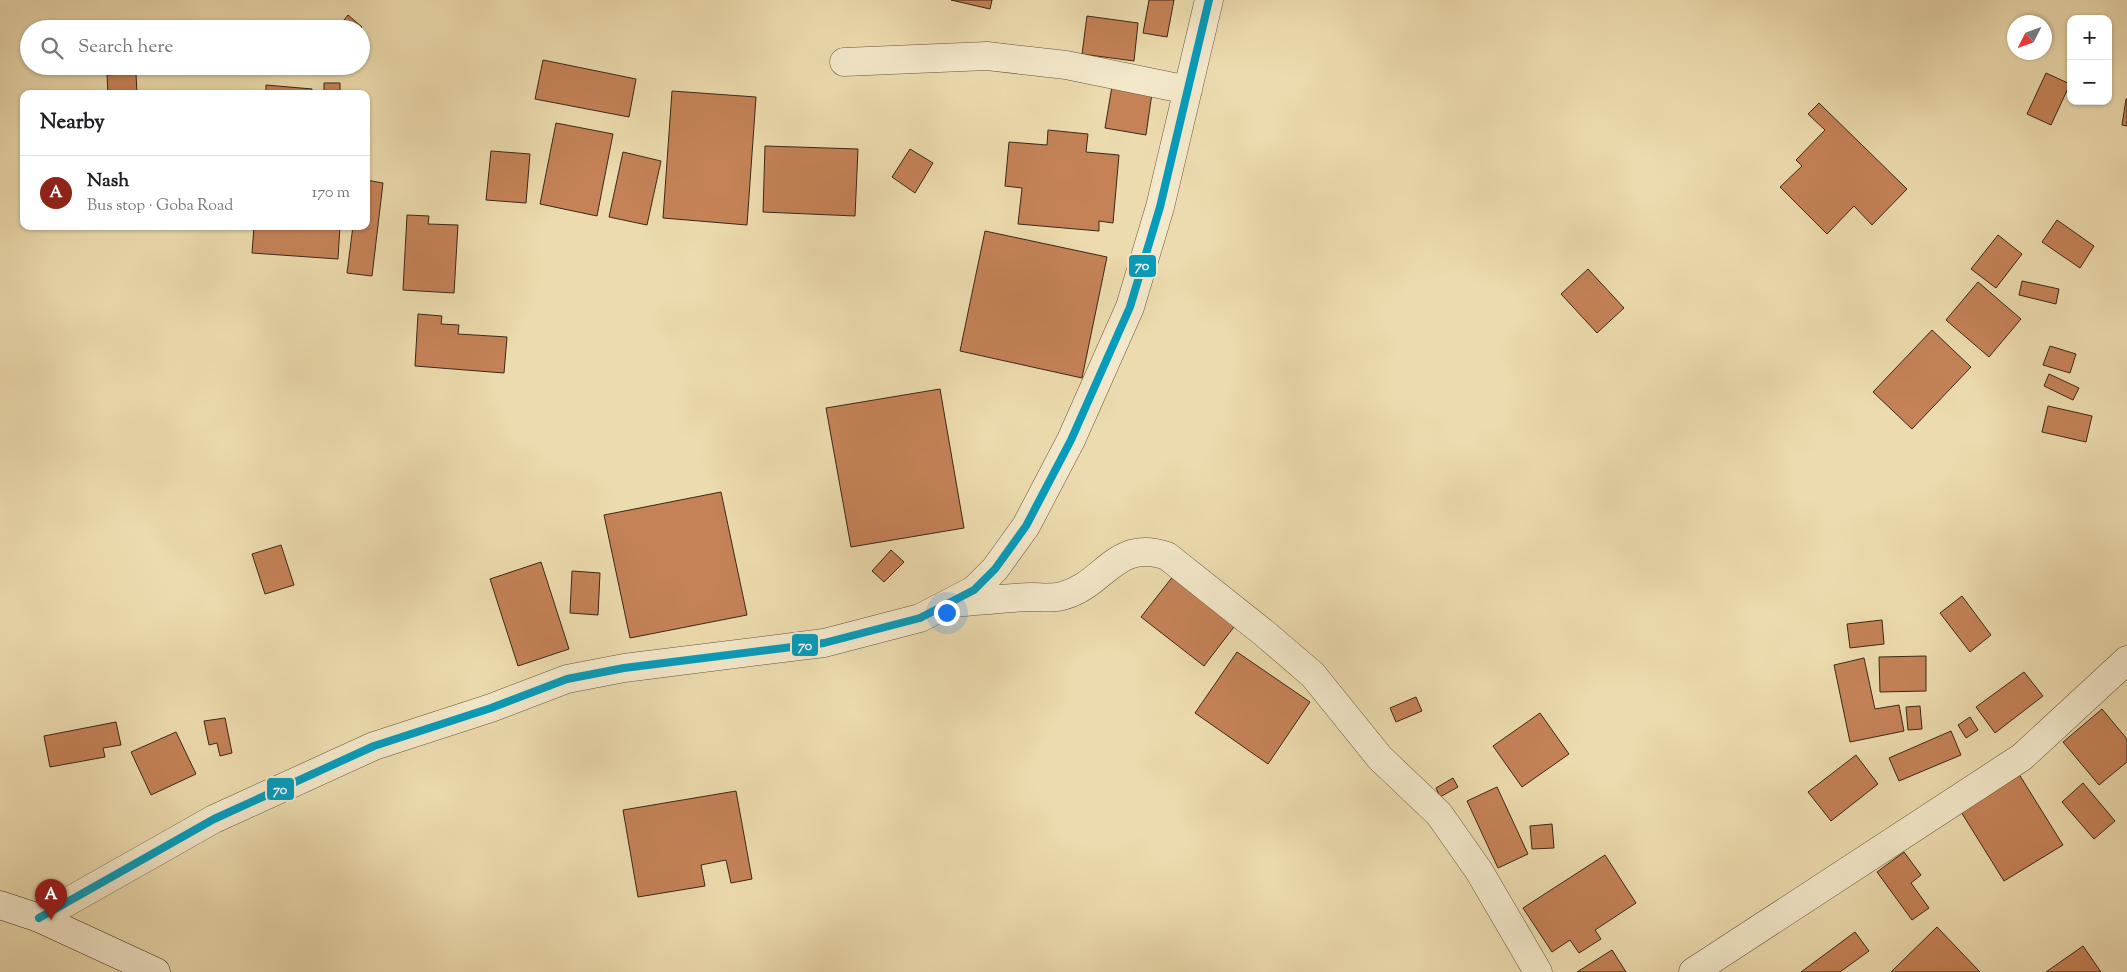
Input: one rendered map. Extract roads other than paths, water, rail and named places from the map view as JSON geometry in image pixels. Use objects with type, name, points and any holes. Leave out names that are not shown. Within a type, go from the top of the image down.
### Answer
[{"type":"street","points":[[39,918],[214,819],[366,750],[491,708],[567,679],[624,668],[824,643],[920,618],[974,590],[1026,526],[1070,440],[1130,307],[1160,207],[1209,0]]},
{"type":"street","points":[[844,62],[987,56],[1066,65],[1188,90]]},
{"type":"street","points":[[949,604],[1062,596],[1083,588],[1114,563],[1130,554],[1149,551],[1167,556],[1264,633],[1313,675],[1380,758],[1439,814],[1479,871],[1538,972]]},
{"type":"street","points":[[1693,972],[2022,757],[2127,660]]},
{"type":"street","points":[[0,906],[39,918],[156,972]]},
{"type":"place","name":"Nash","points":[[51,920]]}]
